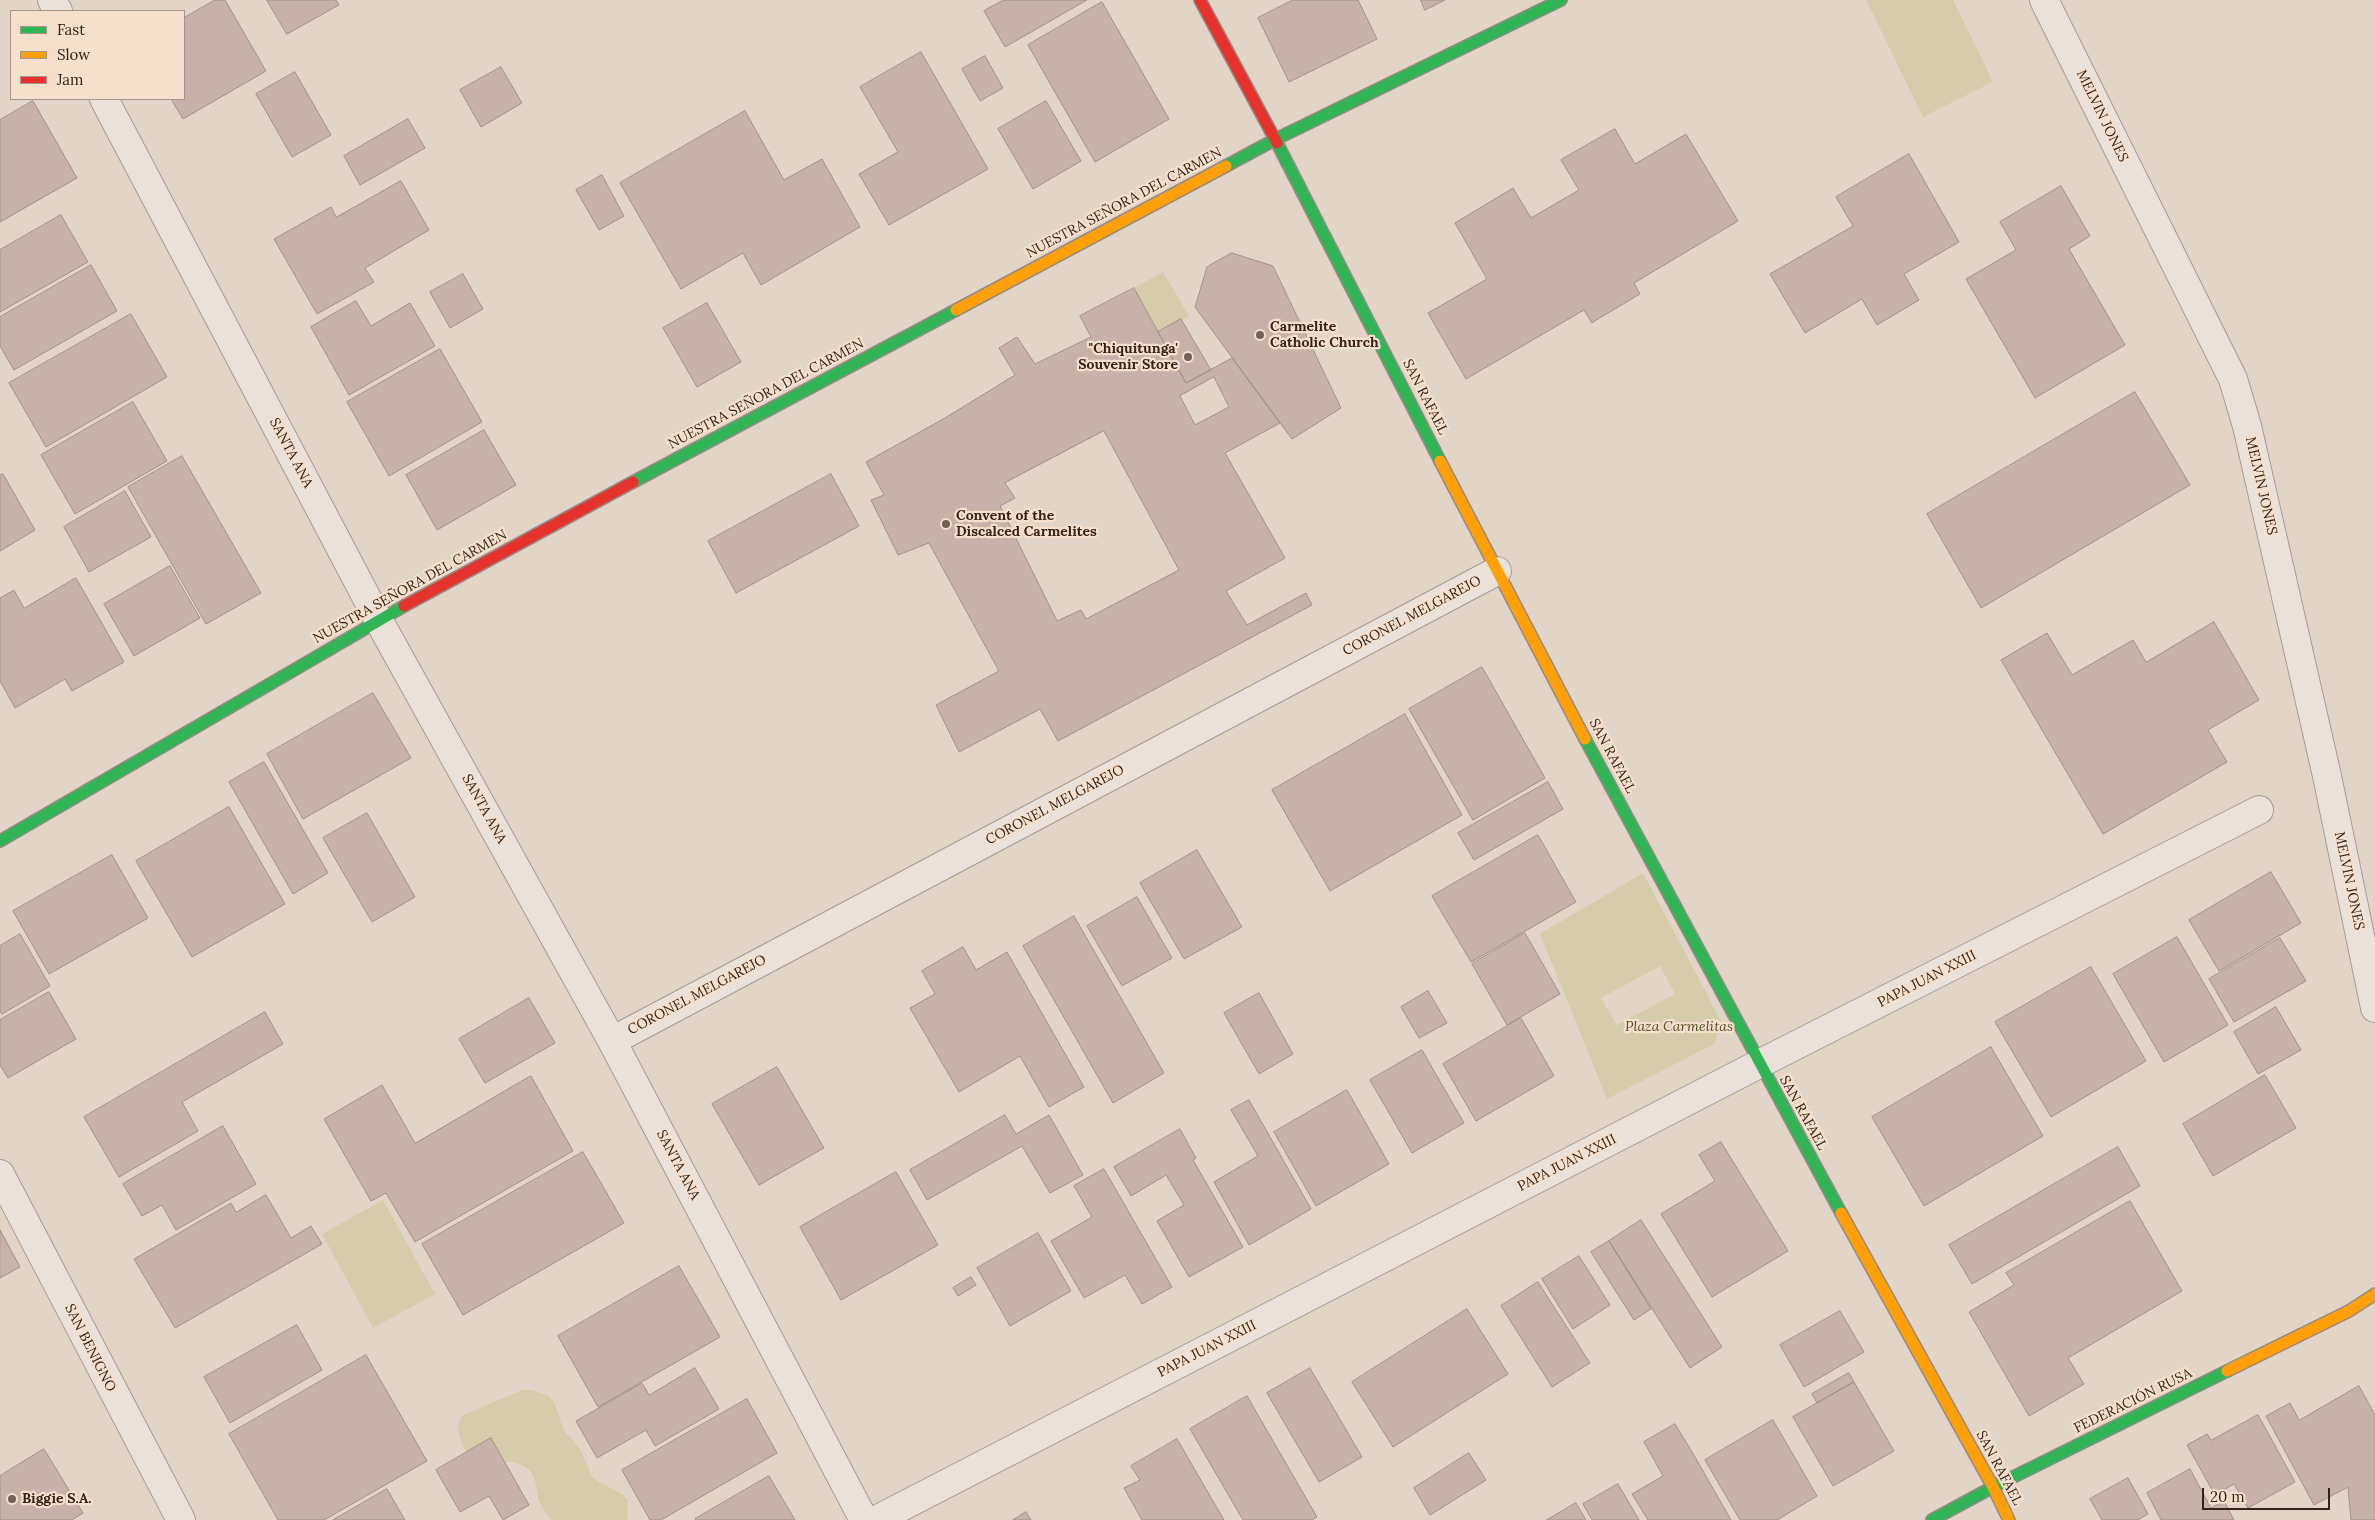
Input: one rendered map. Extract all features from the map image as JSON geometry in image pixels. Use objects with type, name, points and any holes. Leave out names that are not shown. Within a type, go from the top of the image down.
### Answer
[{"type":"street","name":"SAN RAFAEL","points":[[1200,0],[1276,139],[1498,571],[1758,1064],[1993,1487],[2009,1520]]},
{"type":"street","name":"NUESTRA SEÑORA DEL CARMEN","points":[[0,841],[447,581],[1276,139],[1562,0]]},
{"type":"street","name":"MELVIN JONES","points":[[2044,0],[2233,379],[2247,426],[2327,776],[2375,1008]]},
{"type":"street","name":"SANTA ANA","points":[[105,100],[379,621],[612,1041],[864,1520]]},
{"type":"street","name":"CORONEL MELGAREJO","points":[[612,1041],[1498,571]]},
{"type":"street","name":"PAPA JUAN XXIII","points":[[876,1520],[1758,1064],[2259,810]]},
{"type":"street","name":"SAN BENIGNO","points":[[0,1174],[181,1520]]},
{"type":"street","name":"FEDERACIÓN RUSA","points":[[1932,1520],[1993,1487],[2349,1311],[2375,1294]]},
{"type":"street","name":"FEDERACIÓN RUSA","points":[[2349,1311],[2375,1309]]},
{"type":"green space","points":[[1866,0],[1953,0],[1993,82],[1923,117]]},
{"type":"green space","points":[[1163,272],[1189,316],[1158,332],[1134,288]]},
{"type":"green space","name":"Plaza Carmelitas","points":[[1643,873],[1722,1023],[1714,1044],[1607,1099],[1540,934]],"holes":[[[1660,966],[1675,994],[1617,1025],[1601,998]]]},
{"type":"green space","points":[[383,1200],[435,1294],[373,1328],[322,1234]]},
{"type":"green space","points":[[522,1390],[532,1390],[549,1396],[555,1404],[563,1429],[580,1449],[592,1476],[599,1482],[622,1494],[628,1500],[627,1520],[551,1520],[539,1501],[535,1480],[528,1469],[510,1462],[481,1462],[473,1459],[466,1452],[458,1430],[463,1415]]},
{"type":"building","points":[[215,0],[225,0],[266,71],[183,119],[172,100],[185,100],[185,17]]},
{"type":"building","points":[[267,0],[336,0],[339,5],[287,34]]},
{"type":"building","points":[[1004,0],[1087,0],[1005,47],[984,11]]},
{"type":"building","points":[[1293,0],[1358,0],[1377,39],[1289,82],[1258,18]]},
{"type":"building","points":[[1421,0],[1445,0],[1425,10]]},
{"type":"building","points":[[1102,2],[1169,119],[1095,162],[1028,45]]},
{"type":"building","points":[[921,52],[988,169],[889,225],[859,174],[898,152],[860,87]]},
{"type":"building","points":[[985,56],[1003,88],[980,101],[962,69]]},
{"type":"building","points":[[501,67],[522,103],[481,127],[460,90]]},
{"type":"building","points":[[295,72],[331,135],[292,157],[256,94]]},
{"type":"building","points":[[33,101],[77,178],[0,222],[0,120]]},
{"type":"building","points":[[1046,101],[1081,161],[1033,189],[998,129]]},
{"type":"building","points":[[745,111],[784,180],[822,159],[860,227],[761,285],[743,253],[681,289],[620,183]]},
{"type":"building","points":[[408,119],[425,148],[360,185],[344,156]]},
{"type":"building","points":[[1615,129],[1635,164],[1686,134],[1738,221],[1634,283],[1640,294],[1592,323],[1584,310],[1466,379],[1428,313],[1487,279],[1455,223],[1513,188],[1531,218],[1579,190],[1561,160]]},
{"type":"building","points":[[1909,154],[1959,242],[1904,274],[1919,300],[1877,325],[1862,299],[1805,333],[1770,274],[1853,226],[1836,197]]},
{"type":"building","points":[[602,175],[624,216],[599,230],[576,190]]},
{"type":"building","points":[[401,181],[429,230],[365,268],[374,282],[317,314],[274,239],[331,207],[336,217]]},
{"type":"building","points":[[2061,186],[2090,236],[2069,249],[2125,345],[2035,398],[1966,279],[2016,250],[2000,222]]},
{"type":"building","points":[[61,215],[88,262],[0,312],[0,250]]},
{"type":"building","name":"Carmelite Catholic Church","points":[[1232,253],[1273,266],[1341,408],[1292,439],[1195,307],[1207,267]]},
{"type":"building","points":[[91,265],[117,311],[14,370],[0,346],[0,317]]},
{"type":"building","points":[[463,274],[483,309],[450,328],[430,292]]},
{"type":"building","name":"Convent of the Discalced Carmelites","points":[[1134,288],[1186,383],[1232,358],[1280,423],[1225,453],[1285,558],[1226,591],[1247,625],[1306,593],[1312,605],[1058,741],[1040,709],[959,752],[936,705],[999,671],[929,543],[898,555],[871,500],[884,495],[866,462],[945,418],[1015,375],[999,348],[1017,337],[1035,364],[1091,337],[1080,316]],"holes":[[[1214,377],[1229,407],[1195,425],[1180,396]],[[1104,431],[1179,570],[1086,619],[1081,610],[1057,621],[1000,506],[1015,498],[1005,483]]]},
{"type":"building","points":[[356,301],[371,326],[410,303],[435,346],[349,395],[311,327]]},
{"type":"building","points":[[707,303],[741,362],[697,387],[663,328]]},
{"type":"building","points":[[131,314],[167,377],[46,447],[9,383]]},
{"type":"building","name":"\"Chiquitunga' Souvenir Store","points":[[1181,319],[1211,370],[1186,383],[1158,332]]},
{"type":"building","points":[[440,349],[482,422],[389,476],[347,402]]},
{"type":"building","points":[[2135,392],[2190,485],[1981,608],[1927,514]]},
{"type":"building","points":[[133,402],[167,461],[75,514],[41,455]]},
{"type":"building","points":[[484,430],[516,485],[437,530],[406,475]]},
{"type":"building","points":[[182,456],[261,593],[206,624],[128,487]]},
{"type":"building","points":[[3,474],[35,530],[0,551],[0,475]]},
{"type":"building","points":[[831,474],[859,526],[736,593],[708,541]]},
{"type":"building","points":[[125,491],[151,537],[89,572],[64,527]]},
{"type":"building","points":[[170,566],[200,618],[134,656],[104,604]]},
{"type":"building","points":[[76,578],[124,662],[72,691],[65,679],[15,708],[0,681],[0,598],[14,590],[24,608]]},
{"type":"building","points":[[2214,622],[2259,700],[2208,730],[2227,762],[2103,834],[2001,660],[2047,633],[2072,675],[2133,640],[2146,662]]},
{"type":"building","points":[[1482,667],[1545,778],[1473,820],[1409,709]]},
{"type":"building","points":[[373,693],[411,758],[303,819],[267,754]]},
{"type":"building","points":[[1405,714],[1462,815],[1330,891],[1272,790]]},
{"type":"building","points":[[264,762],[328,873],[293,894],[229,782]]},
{"type":"building","points":[[1548,782],[1563,809],[1474,860],[1458,833]]},
{"type":"building","points":[[229,807],[285,904],[192,957],[136,861]]},
{"type":"building","points":[[367,813],[415,897],[372,922],[323,838]]},
{"type":"building","points":[[1538,835],[1576,902],[1471,962],[1432,896]]},
{"type":"building","points":[[1197,850],[1242,927],[1184,959],[1140,883]]},
{"type":"building","points":[[112,855],[148,918],[49,974],[13,911]]},
{"type":"building","points":[[2271,872],[2301,923],[2219,971],[2189,920]]},
{"type":"building","points":[[1137,897],[1172,958],[1122,986],[1087,926]]},
{"type":"building","points":[[1074,916],[1164,1073],[1113,1103],[1023,946]]},
{"type":"building","points":[[1525,933],[1560,994],[1507,1025],[1472,964]]},
{"type":"building","points":[[20,934],[50,986],[2,1014],[0,1011],[0,946]]},
{"type":"building","points":[[2177,937],[2228,1025],[2164,1062],[2113,974]]},
{"type":"building","points":[[2280,938],[2306,981],[2234,1022],[2209,979]]},
{"type":"building","points":[[963,947],[976,970],[1007,952],[1084,1087],[1049,1107],[1020,1056],[959,1092],[910,1008],[935,994],[922,971]]},
{"type":"building","points":[[2091,967],[2146,1061],[2051,1117],[1995,1022]]},
{"type":"building","points":[[1428,991],[1447,1023],[1419,1038],[1401,1007]]},
{"type":"building","points":[[49,992],[76,1039],[8,1078],[0,1065],[0,1020]]},
{"type":"building","points":[[1259,993],[1293,1054],[1259,1074],[1224,1013]]},
{"type":"building","points":[[529,998],[555,1043],[485,1083],[459,1039]]},
{"type":"building","points":[[2276,1007],[2301,1050],[2258,1074],[2234,1032]]},
{"type":"building","points":[[265,1012],[283,1044],[182,1102],[198,1131],[119,1177],[84,1117]]},
{"type":"building","points":[[1521,1018],[1554,1076],[1476,1121],[1443,1064]]},
{"type":"building","points":[[1991,1047],[2043,1136],[1924,1206],[1872,1117]]},
{"type":"building","points":[[1422,1050],[1464,1123],[1412,1153],[1370,1080]]},
{"type":"building","points":[[777,1067],[824,1148],[759,1185],[712,1104]]},
{"type":"building","points":[[2265,1075],[2296,1128],[2213,1176],[2183,1124]]},
{"type":"building","points":[[531,1076],[573,1151],[415,1242],[386,1193],[371,1201],[324,1119],[382,1085],[415,1143]]},
{"type":"building","points":[[1347,1090],[1389,1164],[1316,1206],[1274,1132]]},
{"type":"building","points":[[1249,1100],[1311,1209],[1249,1245],[1214,1182],[1258,1156],[1231,1110]]},
{"type":"building","points":[[1005,1115],[1016,1134],[1049,1115],[1083,1175],[1050,1193],[1022,1146],[927,1200],[910,1170]]},
{"type":"building","points":[[223,1126],[256,1184],[176,1230],[162,1205],[142,1216],[123,1184]]},
{"type":"building","points":[[1180,1129],[1196,1158],[1193,1160],[1243,1247],[1189,1277],[1157,1221],[1184,1205],[1166,1175],[1131,1196],[1114,1167]]},
{"type":"building","points":[[1721,1142],[1788,1251],[1712,1297],[1661,1214],[1715,1181],[1699,1155]]},
{"type":"building","points":[[2118,1147],[2140,1186],[1972,1284],[1949,1245]]},
{"type":"building","points":[[583,1152],[624,1223],[463,1315],[422,1244]]},
{"type":"building","points":[[1104,1169],[1172,1287],[1142,1304],[1125,1275],[1084,1298],[1051,1241],[1092,1217],[1074,1186]]},
{"type":"building","points":[[896,1172],[938,1245],[841,1300],[800,1227]]},
{"type":"building","points":[[266,1195],[291,1238],[311,1226],[322,1244],[175,1328],[134,1259],[231,1203],[236,1212]]},
{"type":"building","points":[[2130,1201],[2182,1291],[2068,1358],[2084,1384],[2029,1416],[1969,1312],[2014,1285],[2006,1273]]},
{"type":"building","points":[[1641,1220],[1722,1347],[1690,1368],[1609,1241]]},
{"type":"building","points":[[0,1230],[20,1267],[0,1278]]},
{"type":"building","points":[[1038,1233],[1071,1291],[1010,1326],[977,1268]]},
{"type":"building","points":[[1609,1241],[1651,1309],[1634,1320],[1591,1252]]},
{"type":"building","points":[[1579,1256],[1610,1305],[1573,1329],[1542,1279]]},
{"type":"building","points":[[679,1266],[720,1337],[598,1407],[558,1336]]},
{"type":"building","points":[[971,1277],[976,1285],[958,1296],[953,1288]]},
{"type":"building","points":[[1538,1282],[1590,1363],[1552,1387],[1501,1306]]},
{"type":"building","points":[[1467,1309],[1508,1374],[1393,1447],[1352,1382]]},
{"type":"building","points":[[1840,1311],[1864,1352],[1804,1387],[1780,1345]]},
{"type":"building","points":[[297,1325],[322,1370],[230,1423],[204,1377]]},
{"type":"building","points":[[366,1355],[427,1461],[324,1520],[278,1520],[229,1434]]},
{"type":"building","points":[[695,1368],[719,1409],[655,1446],[646,1430],[597,1458],[576,1421],[642,1383],[649,1395]]},
{"type":"building","points":[[1310,1368],[1362,1457],[1319,1482],[1267,1393]]},
{"type":"building","points":[[1849,1373],[1854,1382],[1817,1403],[1812,1394]]},
{"type":"building","points":[[1854,1382],[1894,1451],[1833,1486],[1793,1417]]},
{"type":"building","points":[[2359,1386],[2375,1415],[2375,1520],[2351,1520],[2348,1487],[2314,1505],[2266,1416],[2290,1403],[2299,1420]]},
{"type":"building","points":[[1247,1396],[1317,1517],[1312,1520],[1243,1520],[1190,1429]]},
{"type":"building","points":[[747,1399],[777,1453],[661,1520],[650,1520],[622,1470]]},
{"type":"building","points":[[2258,1415],[2295,1482],[2248,1508],[2234,1484],[2215,1495],[2187,1445],[2207,1434],[2211,1440]]},
{"type":"building","points":[[1773,1420],[1817,1496],[1777,1520],[1740,1520],[1705,1460]]},
{"type":"building","points":[[1675,1424],[1731,1520],[1648,1520],[1632,1494],[1663,1476],[1644,1442]]},
{"type":"building","points":[[491,1438],[529,1505],[503,1520],[489,1496],[460,1512],[436,1470]]},
{"type":"building","points":[[1177,1439],[1224,1520],[1142,1520],[1124,1488],[1140,1480],[1131,1466]]},
{"type":"building","points":[[44,1449],[83,1513],[72,1520],[0,1520],[0,1476]]},
{"type":"building","points":[[1469,1453],[1486,1480],[1430,1515],[1414,1488]]},
{"type":"building","points":[[2190,1469],[2211,1508],[2224,1501],[2234,1520],[2161,1520],[2147,1493]]},
{"type":"building","points":[[769,1476],[795,1520],[695,1519]]},
{"type":"building","points":[[2128,1478],[2148,1514],[2138,1520],[2102,1520],[2090,1499]]},
{"type":"building","points":[[1618,1484],[1639,1520],[1592,1520],[1583,1504]]},
{"type":"building","points":[[387,1489],[405,1520],[333,1520]]},
{"type":"building","points":[[1576,1503],[1586,1520],[1547,1520]]},
{"type":"building","points":[[1026,1512],[1031,1520],[1013,1520]]},
{"type":"traffic: fast","points":[[1226,166],[1276,139],[1561,0]]},
{"type":"traffic: fast","points":[[1277,143],[1440,461]]},
{"type":"traffic: fast","points":[[633,482],[956,310]]},
{"type":"traffic: fast","points":[[0,841],[404,606]]},
{"type":"traffic: fast","points":[[1585,739],[1841,1213]]},
{"type":"traffic: fast","points":[[1932,1520],[1993,1487],[2227,1371]]},
{"type":"traffic: slow","points":[[956,310],[1226,166]]},
{"type":"traffic: slow","points":[[1440,461],[1585,739]]},
{"type":"traffic: slow","points":[[1841,1213],[1993,1487],[2009,1520]]},
{"type":"traffic: slow","points":[[2227,1371],[2349,1311],[2375,1294]]},
{"type":"traffic: jam","points":[[1200,0],[1277,143]]},
{"type":"traffic: jam","points":[[404,606],[633,482]]},
{"type":"place","name":"Carmelite Catholic Church","points":[[1260,335]]},
{"type":"place","name":"\"Chiquitunga' Souvenir Store","points":[[1188,357]]},
{"type":"place","name":"Convent of the Discalced Carmelites","points":[[946,524]]},
{"type":"place","name":"Biggie S.A.","points":[[12,1499]]}]
